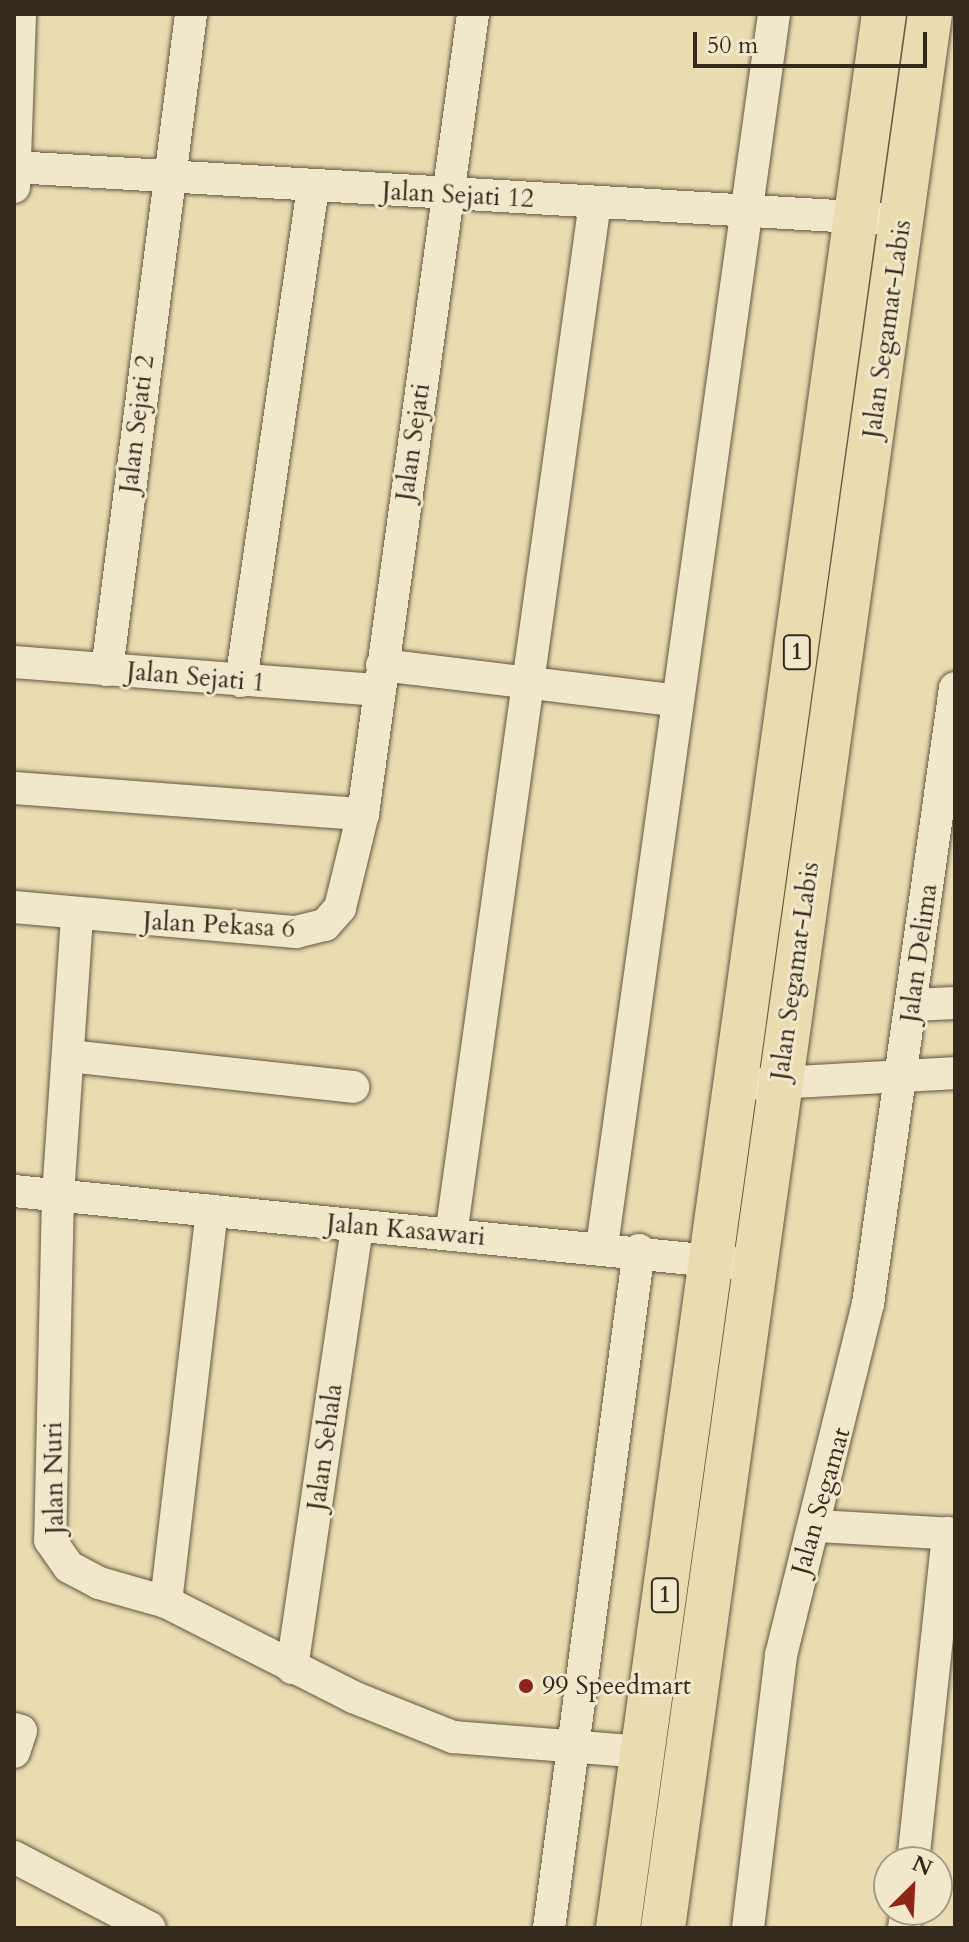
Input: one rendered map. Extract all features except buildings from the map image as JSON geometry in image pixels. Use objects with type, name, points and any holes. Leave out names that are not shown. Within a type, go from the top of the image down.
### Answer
[{"type":"highway","name":"Jalan Segamat-Labis","points":[[663,1928],[733,1263],[737,1086],[884,14]]},
{"type":"highway","name":"Jalan Segamat-Labis","points":[[618,1928],[643,1752],[733,1263],[779,1083],[930,14]]},
{"type":"street","points":[[15,174],[20,14]]},
{"type":"street","name":"Jalan Sejati 2","points":[[107,670],[191,14]]},
{"type":"street","name":"Jalan Sejati","points":[[380,678],[473,14]]},
{"type":"street","points":[[602,1246],[673,700],[774,14]]},
{"type":"street","name":"Jalan Sejati 12","points":[[15,174],[447,193],[903,220]]},
{"type":"street","points":[[241,681],[313,188]]},
{"type":"street","points":[[451,1235],[595,203]]},
{"type":"street","name":"Jalan Sejati 1","points":[[14,662],[241,681],[380,678],[527,683],[673,700]]},
{"type":"street","name":"Jalan Pekasa 6","points":[[14,907],[77,917],[296,932],[325,925],[350,880],[363,814],[380,678]]},
{"type":"street","name":"Jalan Delima","points":[[902,1075],[953,721],[955,688]]},
{"type":"street","points":[[14,788],[363,814]]},
{"type":"street","name":"Jalan Nuri","points":[[77,917],[58,1195],[50,1540],[69,1567],[99,1583],[166,1602],[292,1668],[453,1737],[567,1749],[643,1752]]},
{"type":"street","points":[[913,1005],[955,1003]]},
{"type":"street","points":[[69,1056],[353,1087]]},
{"type":"street","points":[[737,1086],[955,1073]]},
{"type":"street","name":"Jalan Segamat","points":[[748,1928],[781,1655],[817,1526],[868,1304],[902,1075]]},
{"type":"street","name":"Jalan Kasawari","points":[[14,1191],[451,1235],[602,1246],[733,1263]]},
{"type":"street","points":[[166,1602],[212,1211]]},
{"type":"street","name":"Jalan Sehala","points":[[292,1668],[357,1226]]},
{"type":"street","points":[[549,1928],[567,1749],[639,1250]]},
{"type":"street","points":[[817,1526],[952,1533],[915,1846]]},
{"type":"street","points":[[14,1857],[150,1928]]},
{"type":"place","name":"99 Speedmart","points":[[526,1686]]}]
